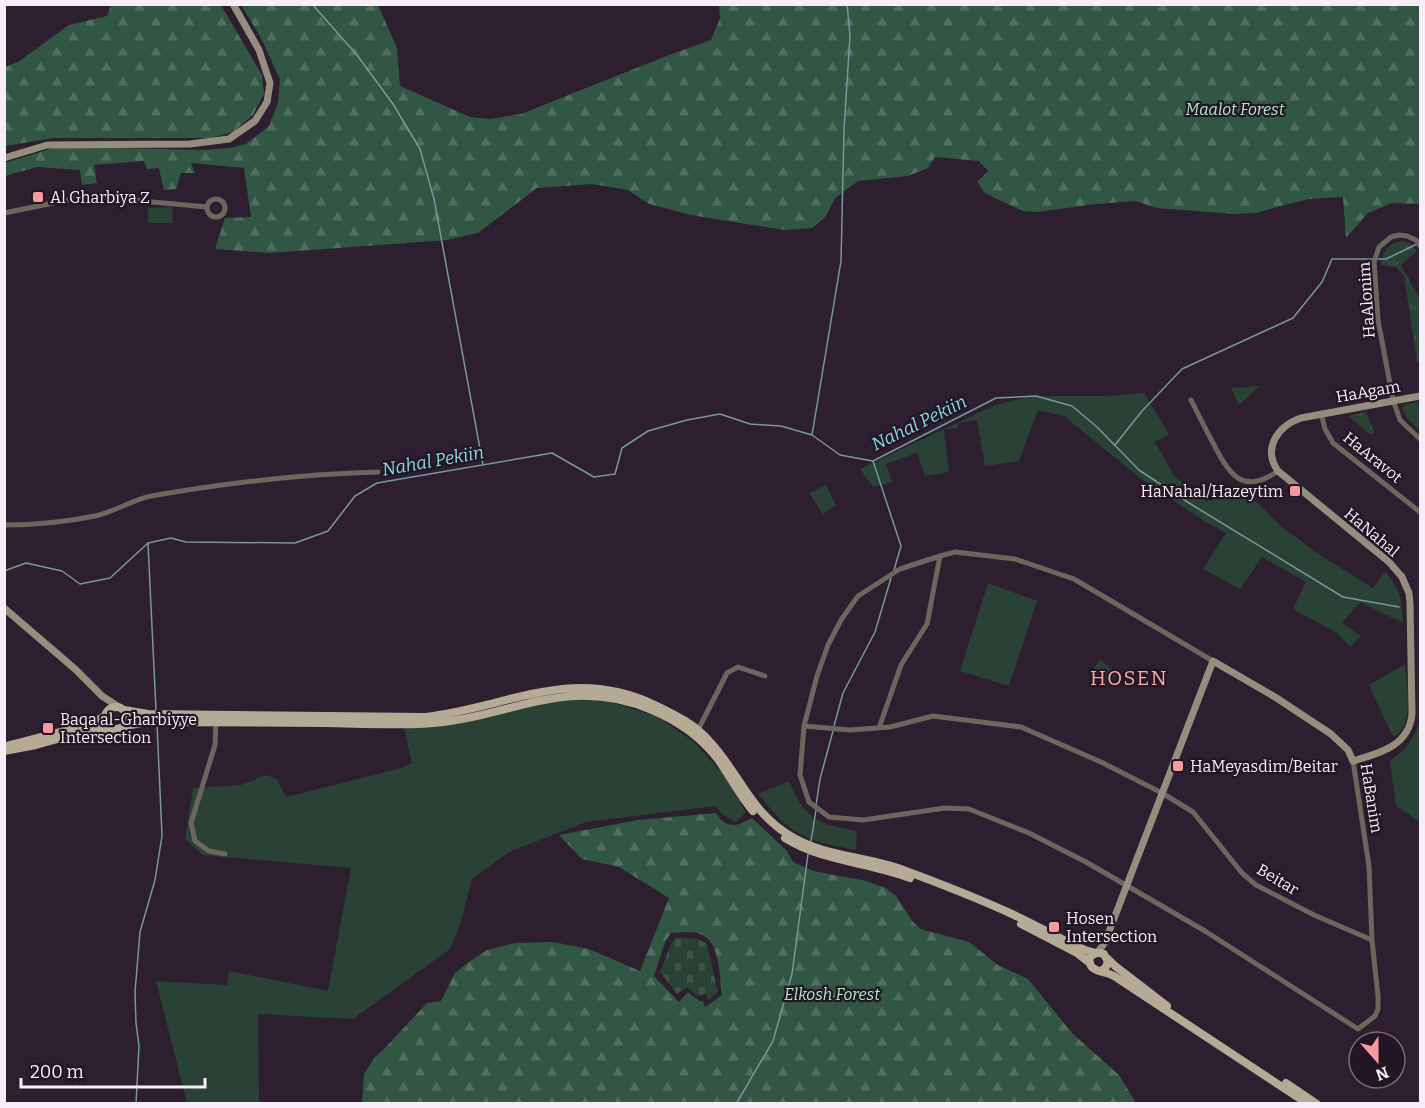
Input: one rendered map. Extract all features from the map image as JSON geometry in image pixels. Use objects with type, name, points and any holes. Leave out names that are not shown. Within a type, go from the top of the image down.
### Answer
[{"type":"main road","points":[[4,748],[91,724],[111,708],[148,714],[425,717],[465,711],[543,691],[569,687],[587,687],[618,692],[646,701],[678,716],[698,730],[717,749],[746,794],[760,811],[795,838],[826,851],[901,869],[1009,912],[1085,950],[1107,957],[1115,966],[1171,1009],[1317,1104]]},
{"type":"main road","points":[[4,748],[36,745],[93,729],[118,730],[138,722],[427,723],[466,718],[560,696],[599,695],[626,700],[666,716],[696,736],[717,759],[747,804],[770,827],[794,844],[825,857],[887,870],[997,913],[1077,952],[1095,970],[1114,976],[1308,1104]]},
{"type":"main road","points":[[121,709],[127,718],[125,726]]},
{"type":"main road","points":[[105,715],[106,723],[111,729]]},
{"type":"main road","points":[[1090,963],[1091,957],[1097,952]]},
{"type":"main road","points":[[1101,971],[1108,965],[1107,957]]},
{"type":"street","points":[[4,158],[47,145],[190,144],[229,140],[255,121],[267,102],[270,83],[259,50],[233,4]]},
{"type":"street","points":[[4,213],[88,196],[207,207]]},
{"type":"street","name":"HaAlonim","points":[[1393,400],[1378,320],[1374,262],[1379,247],[1391,237],[1407,236],[1416,240],[1420,246]]},
{"type":"street","name":"HaAgam","points":[[1321,413],[1420,396]]},
{"type":"street","points":[[1191,400],[1225,465],[1234,476],[1255,482],[1278,471],[1274,463],[1272,446],[1278,432],[1292,422],[1321,413]]},
{"type":"street","points":[[1393,400],[1400,420],[1420,439]]},
{"type":"street","name":"HaAravot","points":[[1321,413],[1325,429],[1334,443],[1420,512]]},
{"type":"street","name":"HaNahal","points":[[1278,471],[1396,569],[1409,593],[1411,722],[1404,736],[1392,748],[1353,761]]},
{"type":"street","points":[[4,525],[28,525],[97,515],[148,497],[243,483],[350,472],[378,472]]},
{"type":"street","points":[[1097,952],[1105,942],[1213,662],[1074,579],[1015,559],[955,552],[900,569],[858,596],[841,620],[828,645],[804,726],[800,775],[809,802],[829,817],[863,820],[945,808],[969,809],[1029,833],[1126,886]]},
{"type":"street","points":[[879,728],[901,665],[927,624],[940,556]]},
{"type":"street","points":[[4,608],[75,669],[102,696],[121,709]]},
{"type":"street","name":"HaBanim","points":[[1126,886],[1358,1029],[1375,1016],[1378,1009],[1369,866],[1353,761],[1348,750],[1331,734],[1275,697],[1213,662]]},
{"type":"street","points":[[698,730],[727,672],[738,668],[765,676]]},
{"type":"street","points":[[102,696],[106,704],[105,715]]},
{"type":"street","points":[[205,715],[214,717],[216,722],[215,745],[191,823],[195,841],[209,851],[225,854]]},
{"type":"street","name":"Beitar","points":[[804,726],[850,730],[879,728],[933,716],[1021,727],[1101,762],[1162,793],[1193,812],[1242,873],[1256,885],[1314,915],[1372,940]]},
{"type":"street","points":[[1105,942],[1107,957]]},
{"type":"green space","points":[[111,5],[221,5],[262,75],[264,94],[253,115],[233,132],[211,138],[54,138],[5,146],[5,67],[18,62],[69,25],[107,16]]},
{"type":"green space","name":"Maalot Forest","points":[[241,5],[378,5],[397,48],[400,86],[470,117],[491,119],[521,114],[711,40],[720,18],[719,5],[1420,5],[1420,204],[1392,203],[1368,213],[1346,238],[1343,197],[1309,199],[1255,213],[1234,214],[1157,208],[1136,201],[1037,212],[1023,211],[985,193],[977,182],[988,171],[979,161],[935,157],[928,168],[908,176],[858,181],[835,198],[826,216],[813,228],[785,230],[691,215],[649,204],[628,190],[592,184],[537,188],[478,233],[447,240],[270,253],[215,249],[225,218],[251,217],[244,168],[191,163],[195,173],[181,173],[176,189],[164,190],[159,168],[147,169],[144,161],[94,165],[97,183],[82,185],[80,170],[37,167],[5,176],[5,163],[53,148],[204,150],[246,144],[269,126],[278,103],[280,79],[260,36]]},
{"type":"green space","points":[[172,207],[173,223],[148,223],[148,208]]},
{"type":"green space","points":[[1402,241],[1410,243],[1417,251],[1401,265],[1420,300],[1420,363],[1417,362],[1404,276],[1396,267],[1381,265],[1387,249]]},
{"type":"green space","points":[[1260,386],[1239,405],[1231,388]]},
{"type":"green space","points":[[1144,393],[1169,434],[1155,442],[1175,477],[1211,501],[1241,487],[1282,527],[1317,553],[1373,588],[1385,572],[1400,595],[1403,623],[1360,602],[1342,623],[1361,636],[1350,647],[1337,633],[1293,609],[1306,582],[1262,557],[1240,589],[1203,569],[1226,533],[1144,481],[1064,416],[1038,410],[1019,461],[985,466],[977,420],[958,423],[958,428],[944,430],[949,472],[925,476],[917,453],[886,464],[892,482],[873,487],[860,469],[995,405],[1032,396],[1105,396]]},
{"type":"green space","points":[[1420,402],[1420,431],[1407,418],[1402,408],[1407,404]]},
{"type":"green space","points":[[1366,412],[1374,432],[1371,435],[1348,416]]},
{"type":"green space","points":[[826,485],[836,505],[823,514],[809,493]]},
{"type":"green space","points":[[988,583],[1037,601],[1009,686],[960,671]]},
{"type":"green space","points":[[1100,660],[1117,673],[1109,684],[1091,671]]},
{"type":"green space","points":[[1405,664],[1408,692],[1407,713],[1401,731],[1395,736],[1392,735],[1369,685]]},
{"type":"green space","points":[[568,698],[601,699],[656,716],[693,741],[723,774],[746,812],[736,822],[723,815],[715,806],[586,822],[509,852],[472,879],[461,922],[450,949],[353,1019],[258,1014],[259,1103],[187,1103],[156,981],[227,985],[229,971],[328,991],[351,868],[203,855],[185,839],[193,788],[241,785],[266,775],[277,779],[286,797],[401,768],[412,763],[404,728]]},
{"type":"green space","points":[[1420,721],[1420,822],[1396,806],[1390,761],[1408,744]]},
{"type":"green space","points":[[789,781],[801,804],[815,818],[833,826],[857,831],[856,850],[823,843],[800,834],[790,828],[758,794]]},
{"type":"green space","name":"Elkosh Forest","points":[[716,813],[724,822],[737,825],[752,818],[787,851],[793,862],[813,871],[866,881],[886,888],[896,896],[913,922],[921,929],[969,942],[998,965],[1028,979],[1073,1034],[1119,1075],[1136,1103],[362,1103],[364,1074],[375,1057],[427,1003],[441,1001],[455,973],[487,950],[515,943],[553,942],[589,949],[640,971],[669,898],[619,867],[582,859],[559,835],[638,820]],"holes":[[[671,933],[700,934],[712,944],[718,960],[722,995],[705,1007],[703,1001],[699,1001],[688,992],[679,1002],[654,976],[665,942]]]},
{"type":"green space","points":[[676,937],[698,939],[707,944],[718,992],[708,1000],[706,994],[697,996],[687,987],[677,994],[660,972]]},
{"type":"waterway","points":[[312,4],[357,55],[393,104],[420,149],[434,199],[483,465]]},
{"type":"waterway","points":[[812,435],[841,261],[844,130],[850,36],[847,4]]},
{"type":"waterway","points":[[1378,259],[1386,259],[1417,244]]},
{"type":"waterway","points":[[1115,445],[1142,411],[1182,369],[1293,318],[1322,282],[1332,259],[1373,259]]},
{"type":"waterway","name":"Nahal Pekiin","points":[[4,571],[26,563],[62,571],[80,584],[110,578],[148,543],[171,538],[186,542],[295,543],[328,531],[355,496],[377,483],[552,453],[594,477],[615,474],[622,448],[648,431],[720,414],[750,424],[781,426],[812,435],[840,455],[873,461],[996,398],[1036,396],[1072,406],[1097,427],[1139,470],[1343,597],[1399,607]]},
{"type":"waterway","points":[[873,461],[901,546],[894,570]]},
{"type":"waterway","points":[[148,544],[156,710]]},
{"type":"waterway","points":[[834,726],[843,693],[875,632],[891,578]]},
{"type":"waterway","points":[[136,1104],[139,1046],[135,992],[140,932],[155,880],[162,836],[157,724]]},
{"type":"waterway","points":[[816,805],[820,779],[833,731]]},
{"type":"waterway","points":[[811,841],[816,810]]},
{"type":"waterway","points":[[736,1104],[773,1041],[792,974],[808,854]]},
{"type":"place","name":"Al Gharbiya Z","points":[[38,197]]},
{"type":"place","name":"HaNahal/Hazeytim","points":[[1295,491]]},
{"type":"place","name":"Baqa al-Gharbiyye Intersection","points":[[48,728]]},
{"type":"place","name":"HaMeyasdim/Beitar","points":[[1178,766]]},
{"type":"place","name":"Hosen Intersection","points":[[1054,927]]},
{"type":"district","name":"HOSEN","points":[[1129,678]]}]
